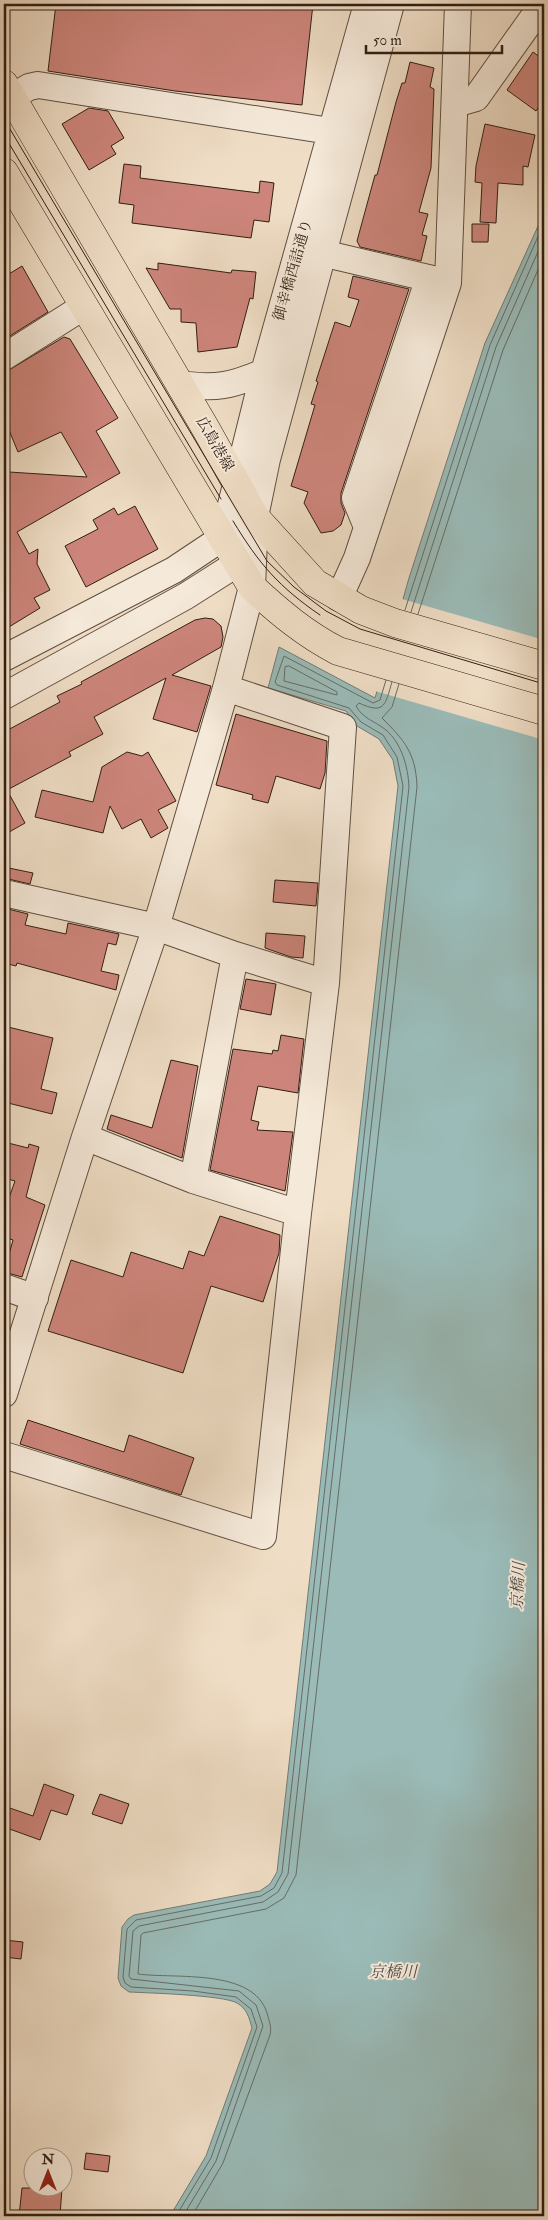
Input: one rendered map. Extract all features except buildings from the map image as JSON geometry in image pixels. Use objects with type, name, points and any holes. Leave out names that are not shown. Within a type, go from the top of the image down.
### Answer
[{"type":"main road","name":"広島港線","points":[[8,91],[180,384],[255,517],[315,583],[361,610],[395,623],[544,666]]},
{"type":"main road","points":[[4,172],[252,587],[310,636],[338,651],[544,711]]},
{"type":"street","name":"御幸橋西詰通り","points":[[255,517],[267,460],[322,253],[367,4]]},
{"type":"street","name":"御幸橋西詰通り","points":[[222,537],[264,372],[344,133],[391,4]]},
{"type":"street","points":[[339,598],[357,558],[367,527],[439,281],[455,104],[458,4]]},
{"type":"street","points":[[455,104],[476,98],[540,4]]},
{"type":"street","points":[[8,91],[38,85],[344,133]]},
{"type":"street","points":[[322,253],[439,281]]},
{"type":"street","points":[[4,357],[83,307]]},
{"type":"street","points":[[180,384],[209,388],[237,383],[264,372]]},
{"type":"street","points":[[4,658],[174,570],[255,517]]},
{"type":"street","points":[[4,696],[186,596],[238,563],[255,517]]},
{"type":"street","points":[[4,1394],[85,1137],[156,926],[226,688],[252,587],[255,517]]},
{"type":"street","points":[[4,1455],[263,1536],[298,1213],[326,983],[343,727],[226,688]]},
{"type":"street","points":[[4,893],[156,926],[235,955],[326,983]]},
{"type":"street","points":[[193,1180],[235,955]]},
{"type":"street","points":[[85,1137],[193,1180],[298,1213]]},
{"type":"street","points":[[4,1287],[35,1298]]},
{"type":"water","name":"京橋川","points":[[544,213],[544,2216],[170,2216],[206,2156],[252,2028],[249,2017],[243,2008],[229,2000],[129,1992],[121,1986],[118,1978],[122,1927],[134,1915],[260,1891],[270,1884],[277,1872],[398,786],[393,760],[379,739],[357,726],[346,711],[268,688],[279,647],[375,698],[409,578],[485,343]]},
{"type":"pier","points":[[402,599],[544,640],[544,740],[375,691]]},
{"type":"tram line","points":[[4,119],[267,561],[294,587],[326,611],[360,629],[544,684]]},
{"type":"tram line","points":[[4,135],[221,499]]},
{"type":"tram line","points":[[233,521],[271,574],[293,595],[320,615]]}]
